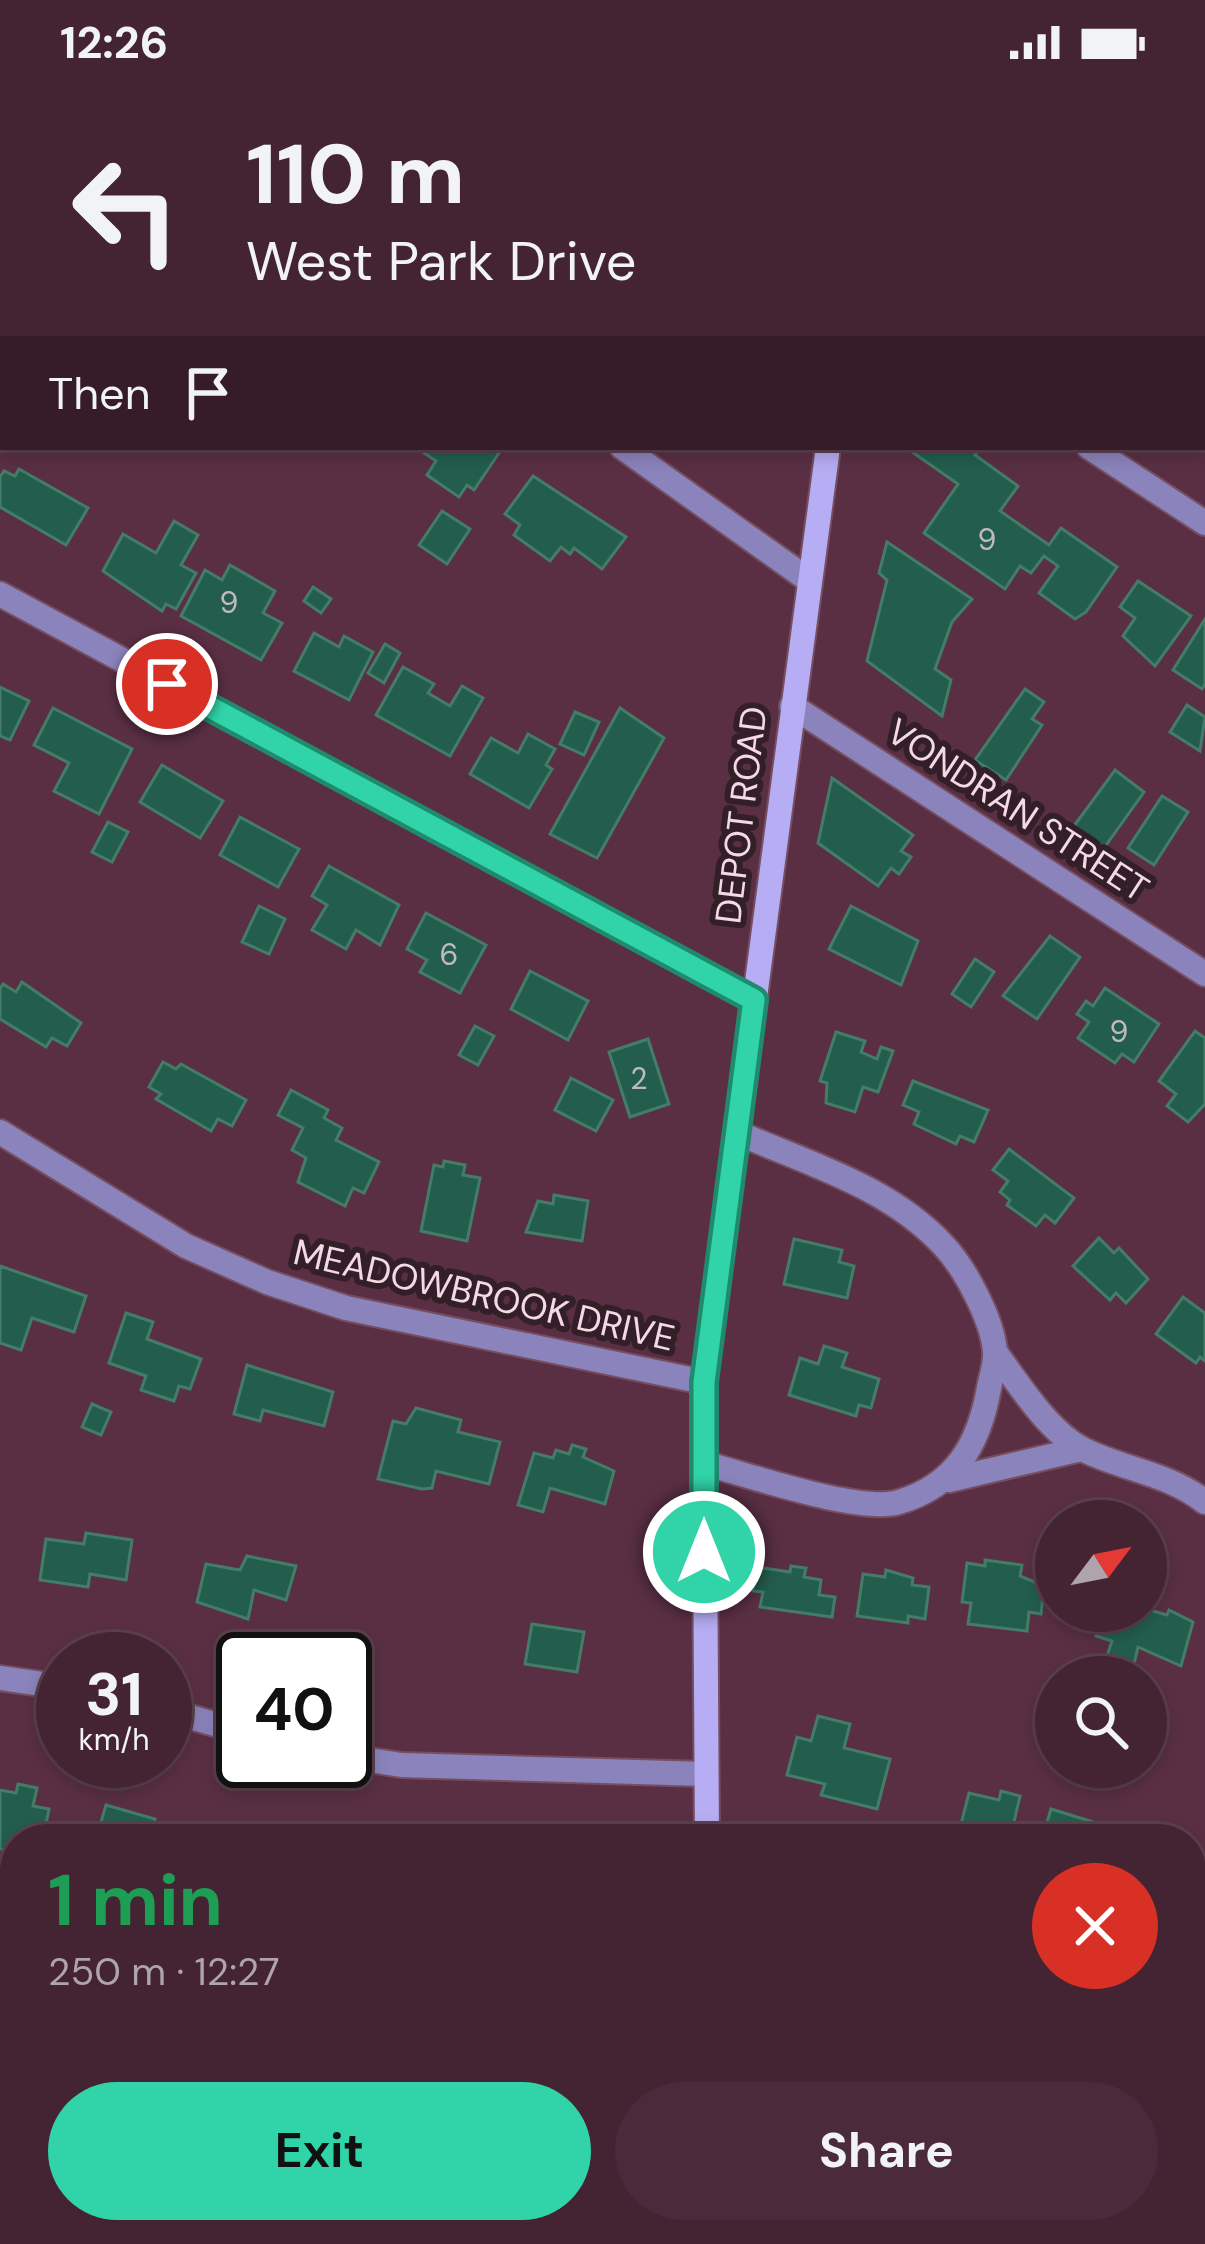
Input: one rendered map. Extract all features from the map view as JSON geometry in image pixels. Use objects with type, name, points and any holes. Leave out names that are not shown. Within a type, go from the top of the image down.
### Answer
[{"type":"street","points":[[626,450],[809,581]]},
{"type":"street","name":"DEPOT ROAD","points":[[706,1824],[704,1382],[828,450]]},
{"type":"street","points":[[1094,450],[1205,523]]},
{"type":"street","points":[[0,594],[754,1000]]},
{"type":"street","name":"VONDRAN STREET","points":[[792,706],[1205,974]]},
{"type":"street","name":"MEADOWBROOK DRIVE","points":[[0,1132],[186,1246],[267,1282],[346,1308],[704,1382]]},
{"type":"street","points":[[738,1133],[893,1200],[946,1248],[982,1313],[995,1352],[1034,1404],[1081,1449],[1183,1485],[1205,1502]]},
{"type":"street","points":[[943,1482],[968,1457],[985,1411],[995,1352]]},
{"type":"street","points":[[703,1463],[829,1497],[895,1504],[943,1482],[1081,1449]]},
{"type":"street","points":[[0,1678],[36,1683]]},
{"type":"street","points":[[372,1760],[705,1774]]},
{"type":"building","points":[[420,450],[499,453],[474,490],[467,485],[459,497],[427,475],[436,461]]},
{"type":"building","points":[[909,450],[978,450],[975,455],[1018,486],[1000,511],[1049,545],[1061,528],[1117,567],[1086,612],[1075,619],[1039,593],[1058,566],[1044,556],[1031,573],[1020,566],[1005,589],[924,533],[958,484]]},
{"type":"building","points":[[19,469],[88,508],[66,545],[0,507],[0,477],[4,471],[15,476]]},
{"type":"building","points":[[533,476],[626,537],[602,569],[574,548],[570,554],[561,547],[550,561],[514,535],[520,525],[505,514]]},
{"type":"building","points":[[442,511],[470,529],[447,564],[419,545]]},
{"type":"building","points":[[174,521],[198,535],[181,565],[196,573],[176,609],[166,604],[162,611],[103,571],[123,534],[156,553]]},
{"type":"building","points":[[887,542],[972,599],[952,622],[935,669],[951,680],[942,716],[867,661],[887,580],[879,573]]},
{"type":"building","points":[[230,565],[275,591],[263,613],[282,623],[261,660],[181,616],[205,570],[222,580]]},
{"type":"building","points":[[1138,581],[1191,616],[1155,666],[1123,636],[1135,618],[1120,607]]},
{"type":"building","points":[[313,587],[331,599],[321,613],[304,601]]},
{"type":"building","points":[[1205,619],[1205,684],[1202,689],[1173,670]]},
{"type":"building","points":[[314,633],[339,647],[344,636],[373,652],[349,700],[294,671]]},
{"type":"building","points":[[385,644],[400,653],[384,683],[368,673]]},
{"type":"building","points":[[403,667],[434,684],[428,693],[450,706],[462,686],[483,698],[450,756],[376,715]]},
{"type":"building","points":[[0,687],[29,701],[10,740],[0,736]]},
{"type":"building","points":[[1025,689],[1044,702],[1032,719],[1042,725],[1006,780],[975,760]]},
{"type":"building","points":[[1187,705],[1205,717],[1200,751],[1170,732]]},
{"type":"building","points":[[53,708],[132,749],[99,814],[54,791],[69,763],[34,745]]},
{"type":"building","points":[[620,708],[664,738],[597,858],[550,834]]},
{"type":"building","points":[[575,712],[599,722],[584,755],[560,744]]},
{"type":"building","points":[[528,734],[555,749],[546,765],[552,769],[529,808],[470,774],[491,738],[518,753]]},
{"type":"building","points":[[162,765],[223,801],[200,838],[140,802]]},
{"type":"building","points":[[1115,770],[1144,792],[1104,848],[1074,826]]},
{"type":"building","points":[[832,778],[913,835],[901,851],[911,857],[899,874],[891,868],[878,886],[818,843]]},
{"type":"building","points":[[1162,796],[1188,812],[1154,865],[1128,848]]},
{"type":"building","points":[[240,817],[299,849],[278,887],[220,855]]},
{"type":"building","points":[[108,822],[128,832],[112,862],[92,852]]},
{"type":"building","points":[[329,866],[399,905],[380,945],[356,930],[346,949],[312,930],[327,905],[312,896]]},
{"type":"building","points":[[259,906],[285,919],[269,954],[242,942]]},
{"type":"building","points":[[851,906],[918,941],[901,985],[829,949]]},
{"type":"building","points":[[426,913],[486,945],[460,993],[420,972],[427,960],[407,949]]},
{"type":"building","points":[[1050,936],[1080,957],[1037,1019],[1003,996]]},
{"type":"building","points":[[975,959],[994,972],[971,1007],[952,994]]},
{"type":"building","points":[[530,971],[588,1001],[568,1040],[511,1009]]},
{"type":"building","points":[[22,982],[81,1023],[67,1046],[52,1038],[46,1047],[0,1019],[0,989],[3,984],[16,992]]},
{"type":"building","points":[[1105,988],[1159,1024],[1134,1062],[1122,1054],[1115,1063],[1078,1038],[1089,1022],[1077,1014],[1086,1001],[1093,1006]]},
{"type":"building","points":[[475,1026],[494,1036],[478,1065],[459,1055]]},
{"type":"building","points":[[1195,1031],[1205,1038],[1205,1104],[1188,1122],[1167,1106],[1176,1094],[1159,1081]]},
{"type":"building","points":[[836,1032],[865,1041],[861,1052],[877,1059],[881,1047],[893,1051],[878,1092],[863,1087],[855,1112],[826,1103],[827,1083],[820,1081]]},
{"type":"building","points":[[648,1039],[669,1104],[630,1117],[609,1052]]},
{"type":"building","points":[[163,1062],[176,1069],[181,1064],[246,1100],[232,1126],[218,1119],[211,1131],[156,1099],[161,1094],[149,1087]]},
{"type":"building","points":[[571,1078],[613,1100],[596,1131],[555,1110]]},
{"type":"building","points":[[913,1081],[988,1110],[974,1142],[960,1136],[956,1144],[914,1124],[919,1112],[903,1105]]},
{"type":"building","points":[[291,1090],[328,1110],[324,1118],[342,1128],[336,1140],[379,1162],[364,1193],[353,1188],[345,1206],[298,1182],[306,1158],[292,1150],[303,1128],[278,1115]]},
{"type":"building","points":[[1009,1149],[1074,1198],[1055,1223],[1045,1215],[1036,1226],[1007,1205],[1010,1200],[1000,1192],[1008,1181],[993,1170]]},
{"type":"building","points":[[444,1161],[465,1165],[463,1175],[480,1178],[467,1241],[421,1231],[434,1165],[443,1167]]},
{"type":"building","points":[[554,1195],[588,1201],[582,1241],[526,1232],[538,1201],[553,1204]]},
{"type":"building","points":[[1099,1238],[1114,1253],[1119,1248],[1148,1279],[1126,1303],[1116,1293],[1110,1300],[1073,1266]]},
{"type":"building","points":[[794,1239],[842,1250],[839,1262],[854,1266],[847,1298],[784,1284]]},
{"type":"building","points":[[0,1266],[86,1296],[74,1332],[32,1318],[21,1350],[0,1343]]},
{"type":"building","points":[[1183,1297],[1205,1313],[1205,1361],[1200,1357],[1196,1363],[1156,1334]]},
{"type":"building","points":[[126,1313],[153,1322],[147,1339],[201,1359],[190,1389],[179,1386],[174,1401],[141,1390],[146,1376],[109,1363]]},
{"type":"building","points":[[824,1346],[847,1353],[842,1367],[879,1379],[871,1408],[859,1405],[856,1416],[789,1395],[800,1358],[818,1364]]},
{"type":"building","points":[[247,1365],[333,1392],[324,1426],[263,1410],[260,1421],[234,1414]]},
{"type":"building","points":[[92,1404],[111,1412],[101,1435],[82,1427]]},
{"type":"building","points":[[416,1408],[461,1420],[458,1432],[500,1442],[489,1484],[436,1471],[432,1488],[378,1479],[393,1421],[406,1424]]},
{"type":"building","points":[[572,1445],[586,1449],[583,1457],[614,1471],[605,1504],[550,1488],[543,1512],[518,1505],[534,1453],[553,1458],[556,1450],[569,1454]]},
{"type":"building","points":[[86,1533],[132,1540],[126,1580],[90,1574],[88,1587],[40,1580],[46,1539],[84,1544]]},
{"type":"building","points":[[247,1556],[296,1566],[286,1600],[254,1590],[248,1619],[197,1602],[206,1564],[240,1570]]},
{"type":"building","points":[[985,1560],[1022,1565],[1020,1576],[1035,1582],[1035,1613],[1029,1612],[1027,1631],[968,1624],[971,1603],[962,1602],[967,1563],[985,1566]]},
{"type":"building","points":[[791,1566],[806,1568],[804,1577],[821,1580],[819,1595],[835,1597],[832,1617],[760,1607],[763,1592],[753,1591],[756,1567],[790,1572]]},
{"type":"building","points":[[886,1570],[913,1578],[912,1585],[929,1587],[925,1619],[908,1616],[908,1623],[857,1616],[863,1574],[885,1577]]},
{"type":"building","points":[[1169,1610],[1193,1622],[1181,1666],[1138,1647],[1136,1656],[1107,1656],[1112,1641],[1096,1636],[1097,1632],[1167,1632]]},
{"type":"building","points":[[532,1624],[584,1632],[577,1672],[525,1664]]},
{"type":"building","points":[[818,1716],[850,1724],[844,1748],[890,1759],[877,1809],[821,1795],[825,1784],[787,1775],[797,1737],[811,1741]]},
{"type":"building","points":[[18,1784],[37,1788],[33,1806],[49,1809],[46,1824],[0,1824],[0,1790],[16,1793]]},
{"type":"building","points":[[1001,1791],[1020,1796],[1013,1824],[961,1824],[969,1793],[999,1800]]},
{"type":"building","points":[[106,1805],[155,1819],[154,1824],[100,1824]]},
{"type":"building","points":[[1051,1809],[1100,1824],[1046,1824]]},
{"type":"route","points":[[167,684],[754,1000],[704,1382],[704,1552]]}]
